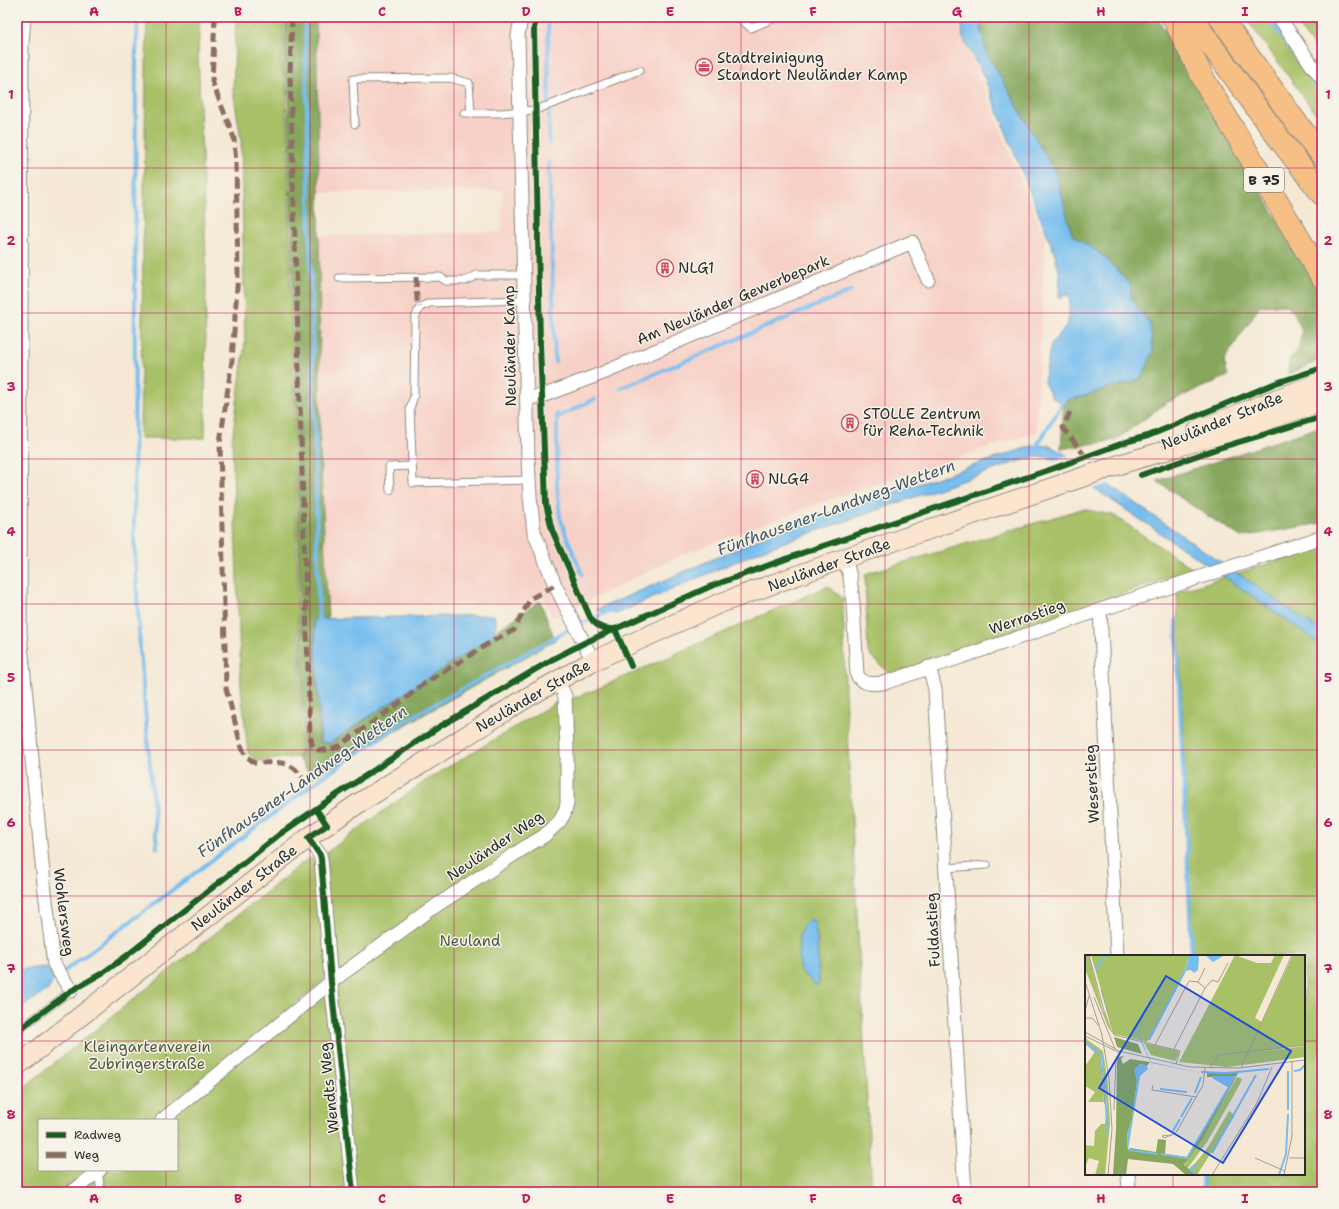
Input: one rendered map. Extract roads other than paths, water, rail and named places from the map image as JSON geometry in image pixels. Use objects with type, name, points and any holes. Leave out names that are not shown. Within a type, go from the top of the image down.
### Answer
[{"type":"highway","name":"B 75","points":[[1172,17],[1205,82],[1322,278]]},
{"type":"highway","name":"B 75","points":[[1191,17],[1278,138],[1322,194]]},
{"type":"highway","points":[[1220,17],[1298,125],[1322,155]]},
{"type":"main road","name":"Neuländer Straße","points":[[1124,463],[1227,418],[1322,382]]},
{"type":"main road","name":"Neuländer Straße","points":[[17,1066],[308,838],[356,805],[484,724],[557,680],[593,661],[718,604],[845,558],[1124,463],[1322,402]]},
{"type":"street","name":"Wohlersweg","points":[[24,17],[22,44],[20,634],[44,884],[54,964],[68,986]]},
{"type":"street","name":"Neuländer Kamp","points":[[521,17],[518,36],[531,517],[540,550],[567,610],[593,661]]},
{"type":"street","points":[[1279,17],[1322,78]]},
{"type":"street","name":"Am Neuländer Gewerbepark","points":[[527,398],[542,396],[603,373],[912,242],[928,280]]},
{"type":"street","name":"Werrastieg","points":[[845,558],[850,577],[853,604],[856,670],[860,679],[871,684],[880,683],[1322,537]]},
{"type":"street","name":"Weserstieg","points":[[1100,610],[1117,955]]},
{"type":"street","name":"Fuldastieg","points":[[929,667],[935,689],[965,1192]]},
{"type":"street","name":"Neuländer Weg","points":[[163,1119],[331,982],[437,905],[544,836],[559,822],[564,814],[567,804],[567,752],[565,696],[557,680]]},
{"type":"street","points":[[308,838],[321,859],[331,982]]},
{"type":"street","name":"Wendts Weg","points":[[331,982],[352,1192]]},
{"type":"street","points":[[72,1192],[99,1171]]},
{"type":"street","points":[[1128,1175],[1129,1192]]},
{"type":"lane","points":[[738,17],[751,28],[777,17]]},
{"type":"lane","points":[[355,124],[353,79],[450,78],[469,83],[467,113],[500,113],[535,110],[640,70]]},
{"type":"lane","points":[[339,278],[440,277],[446,281],[466,281],[477,276],[524,275]]},
{"type":"lane","points":[[524,300],[430,302],[418,309],[415,318],[414,396],[410,408],[413,483],[529,480]]},
{"type":"lane","points":[[390,490],[389,467],[412,466]]},
{"type":"lane","points":[[946,868],[987,865]]},
{"type":"lane","points":[[17,1031],[68,986]]},
{"type":"lane","points":[[99,1171],[101,1192]]},
{"type":"water","points":[[961,17],[979,17],[986,52],[1056,174],[1072,235],[1105,257],[1130,285],[1132,300],[1150,324],[1153,351],[1143,376],[1130,383],[1109,387],[1088,395],[1064,401],[1058,401],[1052,397],[1044,382],[1051,344],[1068,324],[1070,294],[1059,298],[1060,275],[1055,254],[984,77],[963,38]]},
{"type":"water","points":[[1048,445],[1065,454],[1322,632],[1322,645],[1209,566],[1048,457],[1035,457],[1016,462],[762,550],[616,614],[596,610],[780,530],[1032,446]]},
{"type":"water","points":[[494,615],[496,623],[493,636],[331,743],[321,742],[314,619]]},
{"type":"water","points":[[810,919],[814,921],[817,938],[819,984],[815,985],[799,967],[799,936],[804,924]]},
{"type":"water","points":[[46,967],[54,979],[48,990],[17,1010],[17,970]]},
{"type":"waterway","points":[[138,17],[136,53],[134,536],[140,650],[157,848]]},
{"type":"waterway","points":[[305,17],[319,624]]},
{"type":"waterway","points":[[1268,17],[1322,94]]},
{"type":"waterway","points":[[548,21],[549,143]]},
{"type":"waterway","points":[[549,162],[555,362]]},
{"type":"waterway","points":[[621,388],[851,291]]},
{"type":"waterway","points":[[558,417],[595,399]]},
{"type":"waterway","points":[[1035,449],[1064,401]]},
{"type":"waterway","points":[[557,414],[557,486],[560,517],[582,574]]},
{"type":"waterway","name":"Fünfhausener-Landweg-Wettern","points":[[50,982],[317,781],[403,722],[568,630],[612,610]]},
{"type":"waterway","points":[[1176,621],[1192,955]]},
{"type":"waterway","points":[[1202,1175],[1203,1192]]},
{"type":"place","name":"Stadtreinigung Standort Neuländer Kamp","points":[[704,67]]},
{"type":"place","name":"NLG1","points":[[665,268]]},
{"type":"place","name":"STOLLE Zentrum für Reha-Technik","points":[[850,423]]},
{"type":"place","name":"NLG4","points":[[755,479]]},
{"type":"park label","name":"Neuland","points":[[470,941]]},
{"type":"park label","name":"Kleingartenverein Zubringerstraße","points":[[147,1056]]}]
